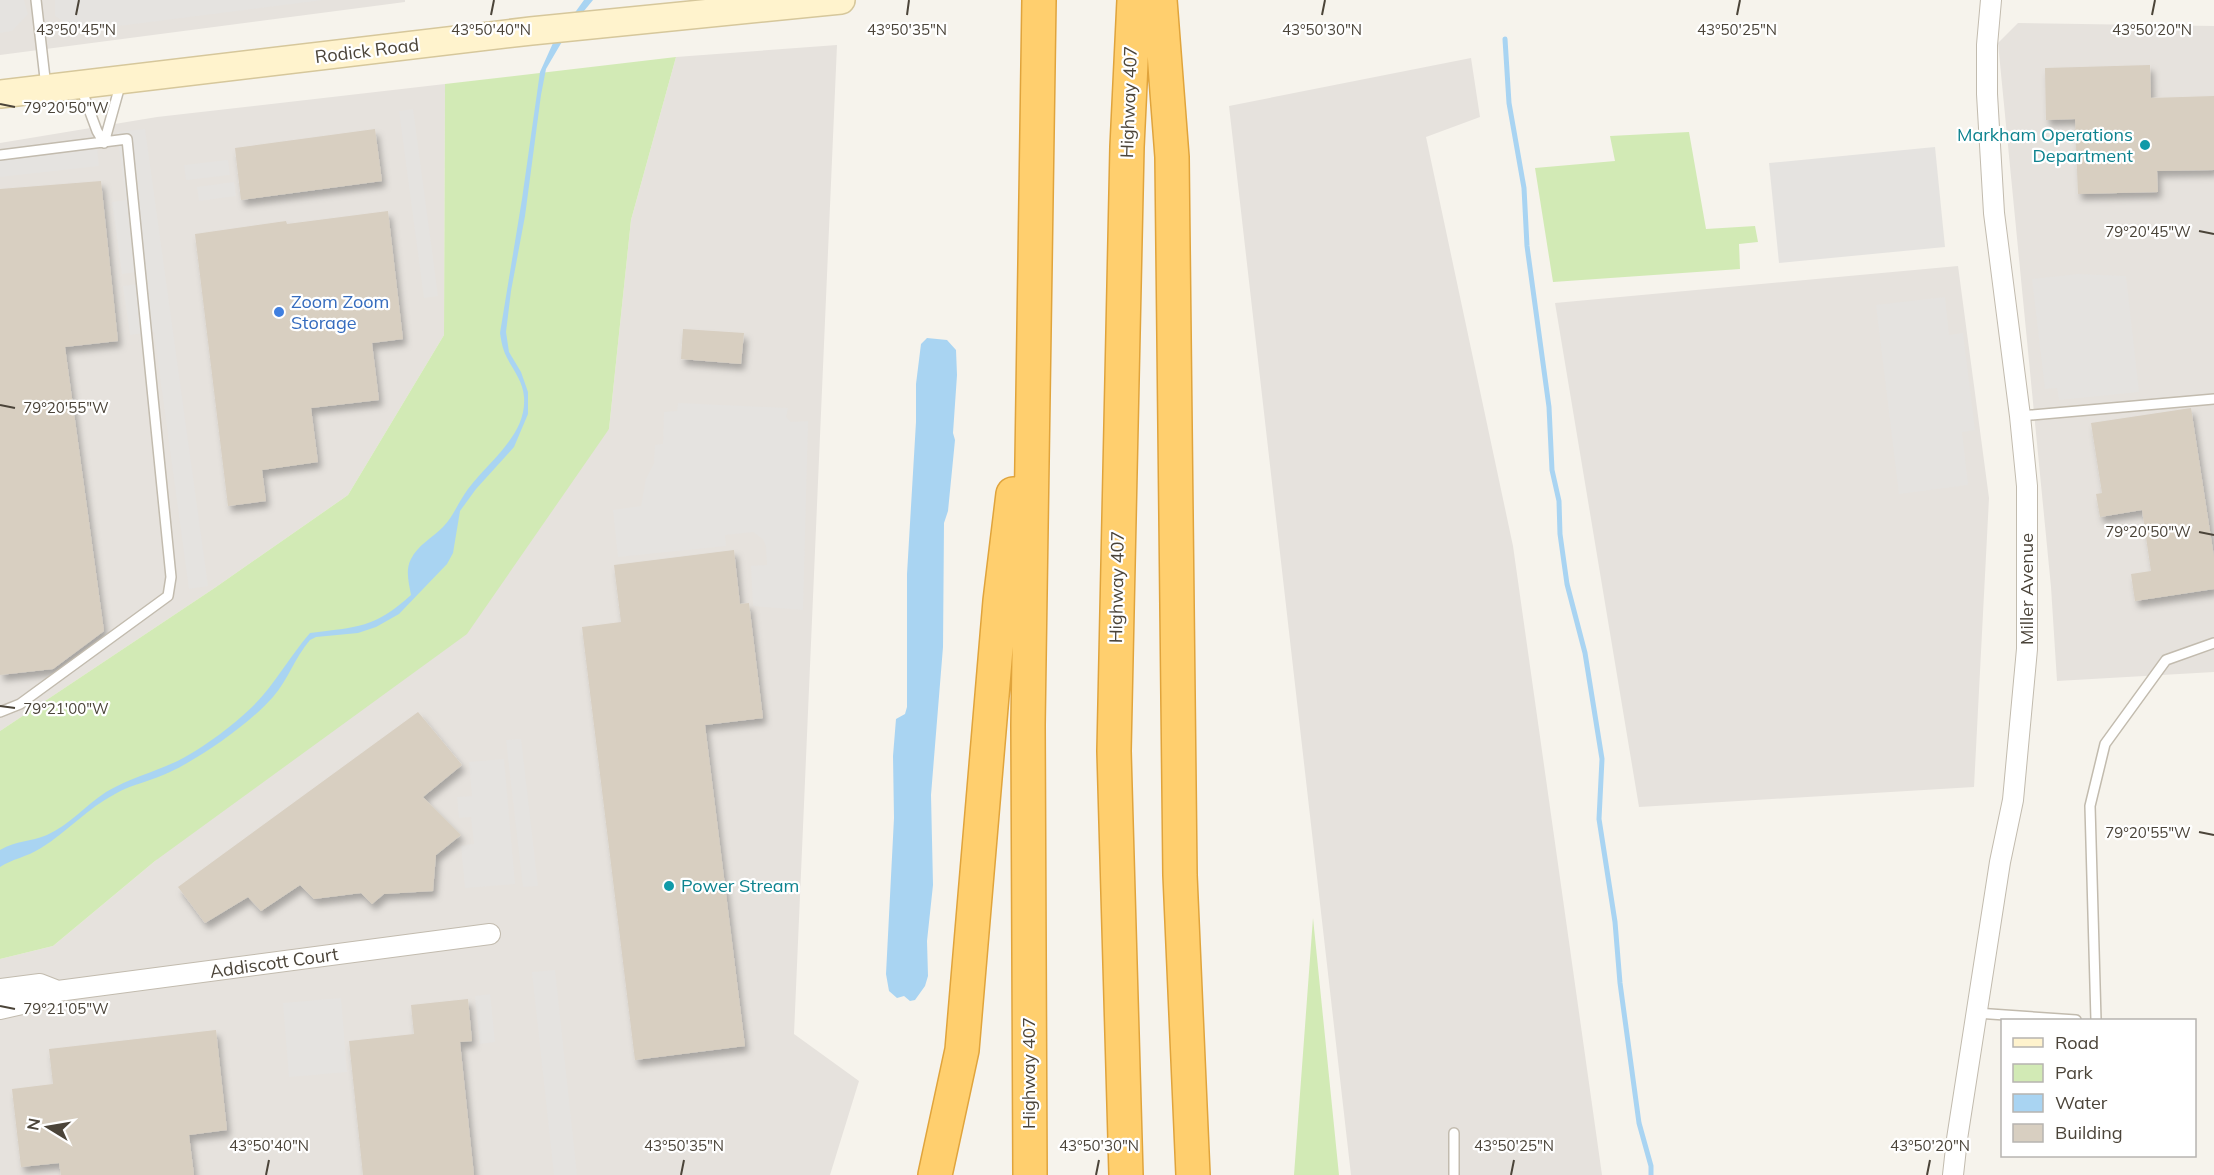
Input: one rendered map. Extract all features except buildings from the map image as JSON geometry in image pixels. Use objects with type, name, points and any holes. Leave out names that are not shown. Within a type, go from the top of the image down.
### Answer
[{"type":"highway","name":"Highway 407","points":[[1030,1175],[1028,725],[1039,0]]},
{"type":"highway","name":"Highway 407","points":[[1126,1175],[1114,752],[1127,147],[1134,0]]},
{"type":"highway","points":[[1160,0],[1172,157],[1180,875],[1193,1175]]},
{"type":"highway","points":[[935,1175],[962,1050],[1000,601],[1034,329]]},
{"type":"main road","name":"Rodick Road","points":[[0,94],[531,31],[841,0]]},
{"type":"street","name":"Miller Avenue","points":[[1953,1175],[2000,862],[2013,800],[2027,649],[2027,496],[2020,416],[1994,213],[1987,94],[1987,45],[1991,0]]},
{"type":"street","name":"Addiscott Court","points":[[0,1009],[44,999],[58,991],[490,934]]},
{"type":"street","name":"Addiscott Court","points":[[0,988],[40,984],[58,991]]},
{"type":"lane","points":[[36,0],[46,89]]},
{"type":"lane","points":[[104,143],[121,81]]},
{"type":"lane","points":[[80,86],[104,143]]},
{"type":"lane","points":[[0,155],[127,139],[171,577],[168,596],[20,704],[0,712]]},
{"type":"lane","points":[[2020,416],[2214,399]]},
{"type":"lane","points":[[2096,1019],[2090,806],[2105,744],[2166,660],[2214,643]]},
{"type":"lane","points":[[1976,1012],[2064,1019]]},
{"type":"lane","points":[[1454,1133],[1454,1175]]},
{"type":"shaded area","points":[[0,0],[405,0],[405,2],[0,55]]},
{"type":"shaded area","points":[[0,0],[24,0],[28,14],[12,31],[0,33]]},
{"type":"shaded area","points":[[55,0],[323,0],[79,31],[55,16]]},
{"type":"shaded area","points":[[2018,23],[2214,26],[2214,672],[2057,681],[2051,587],[1998,43]]},
{"type":"shaded area","points":[[837,45],[794,1034],[859,1081],[830,1175],[0,1175],[0,959],[53,946],[155,861],[609,429],[631,220],[676,57]]},
{"type":"shaded area","points":[[1471,58],[1480,117],[1426,137],[1513,546],[1602,1175],[1351,1175],[1229,106]]},
{"type":"shaded area","points":[[445,84],[444,335],[348,495],[216,587],[0,731],[0,143],[157,117]]},
{"type":"shaded area","points":[[413,109],[438,296],[424,298],[399,111]]},
{"type":"shaded area","points":[[145,129],[208,586],[189,589],[154,332],[130,335],[123,286],[138,284],[136,272],[122,274],[112,202],[126,200],[117,132]]},
{"type":"shaded area","points":[[1935,147],[1945,247],[1779,263],[1769,163]]},
{"type":"shaded area","points":[[97,149],[99,166],[0,177],[0,161]]},
{"type":"shaded area","points":[[228,160],[230,175],[186,180],[184,165]]},
{"type":"shaded area","points":[[234,182],[236,196],[199,201],[197,187]]},
{"type":"shaded area","points":[[1958,266],[1989,498],[1974,787],[1639,807],[1555,303]]},
{"type":"shaded area","points":[[2078,274],[2126,276],[2139,392],[2059,400],[2057,388],[2045,389],[2032,279]]},
{"type":"shaded area","points":[[1945,297],[1949,335],[1963,333],[1975,430],[1962,432],[1968,485],[1899,494],[1876,305]]},
{"type":"shaded area","points":[[678,403],[788,408],[786,417],[791,422],[808,421],[803,610],[753,606],[751,566],[767,565],[763,539],[753,532],[725,535],[726,546],[618,557],[613,510],[641,506],[646,479],[654,463],[655,445],[663,444],[664,412],[677,411]]},
{"type":"shaded area","points":[[521,739],[538,886],[523,887],[506,740]]},
{"type":"shaded area","points":[[504,759],[515,884],[465,888],[461,846],[474,844],[471,817],[459,818],[457,797],[472,796],[469,762]]},
{"type":"shaded area","points":[[555,970],[577,1175],[554,1175],[532,972]]},
{"type":"shaded area","points":[[490,994],[495,1042],[480,1044],[475,996]]},
{"type":"shaded area","points":[[341,998],[347,1072],[289,1077],[283,1003]]},
{"type":"green space","points":[[676,57],[631,220],[609,429],[467,634],[155,861],[53,946],[0,959],[0,731],[216,587],[348,495],[444,335],[445,84]]},
{"type":"green space","points":[[1689,132],[1706,229],[1755,226],[1758,242],[1739,244],[1740,269],[1553,282],[1535,168],[1615,161],[1610,136]]},
{"type":"green space","points":[[1313,918],[1339,1175],[1294,1175]]},
{"type":"water","points":[[584,0],[593,0],[570,28],[546,69],[525,216],[511,291],[506,332],[509,352],[521,372],[528,392],[528,414],[514,447],[476,489],[460,511],[453,553],[447,564],[399,614],[376,627],[358,633],[316,637],[310,640],[273,697],[238,729],[210,749],[183,766],[115,794],[41,848],[0,867],[0,850],[55,831],[106,792],[175,762],[220,734],[244,715],[259,699],[310,633],[353,627],[376,620],[411,595],[408,572],[409,563],[414,554],[447,523],[468,489],[505,447],[519,424],[523,411],[524,397],[521,384],[504,351],[500,333],[540,72],[553,43]]},
{"type":"water","points":[[927,338],[947,340],[956,350],[957,375],[953,433],[955,440],[948,511],[944,523],[943,647],[931,795],[933,885],[927,941],[928,976],[925,986],[915,1000],[910,1001],[904,996],[897,998],[889,991],[886,974],[894,818],[893,756],[896,719],[905,714],[907,707],[907,574],[916,384],[921,344]]},
{"type":"waterway","points":[[1505,39],[1509,103],[1524,188],[1527,246],[1549,407],[1552,470],[1559,501],[1560,534],[1567,584],[1585,653],[1602,759],[1599,819],[1615,922],[1620,983],[1639,1123],[1651,1166],[1651,1175]]},
{"type":"place","name":"Markham Operations Department","points":[[2145,145]]},
{"type":"place","name":"Zoom Zoom Storage","points":[[279,312]]},
{"type":"place","name":"Power Stream","points":[[669,886]]}]
